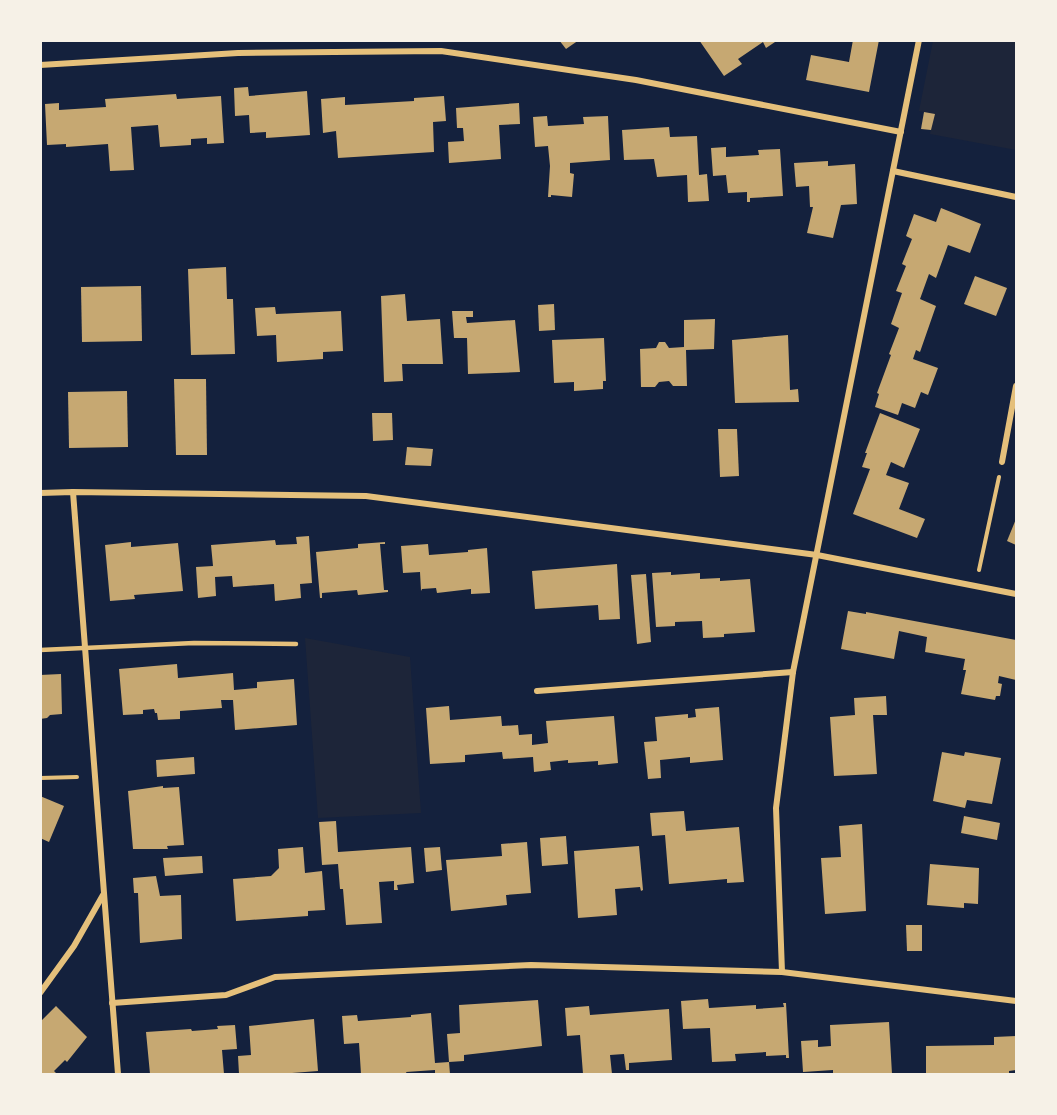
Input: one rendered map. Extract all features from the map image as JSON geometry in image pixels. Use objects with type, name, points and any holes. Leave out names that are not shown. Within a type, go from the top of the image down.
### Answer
[{"type":"street","points":[[782,972],[776,808],[793,672],[919,40]]},
{"type":"street","points":[[40,65],[238,53],[441,51],[636,80],[902,132]]},
{"type":"street","points":[[893,171],[995,189],[1017,197]]},
{"type":"street","points":[[1002,462],[1017,386]]},
{"type":"street","points":[[74,492],[118,1074]]},
{"type":"street","points":[[40,494],[74,492],[366,496],[817,555],[1017,594]]},
{"type":"street","points":[[537,692],[793,672]]},
{"type":"street","points":[[40,993],[74,946],[103,894]]},
{"type":"street","points":[[112,1003],[226,995],[275,977],[531,965],[782,972],[1017,1001]]},
{"type":"lane","points":[[40,650],[194,643],[296,644]]},
{"type":"path","points":[[975,586],[1002,462]]},
{"type":"path","points":[[40,778],[96,777]]},
{"type":"shaded area","points":[[933,41],[1016,41],[1016,150],[930,134],[934,114],[919,111]]},
{"type":"shaded area","points":[[305,638],[410,657],[421,813],[318,818]]},
{"type":"building","points":[[559,40],[579,40],[566,49]]},
{"type":"building","points":[[699,40],[778,40],[766,48],[763,42],[738,59],[742,64],[724,76]]},
{"type":"building","points":[[853,40],[879,40],[869,92],[806,80],[811,55],[849,62]]},
{"type":"building","points":[[248,87],[249,96],[307,91],[310,135],[266,138],[266,132],[250,133],[249,115],[235,116],[234,88]]},
{"type":"building","points":[[176,94],[177,99],[221,96],[224,143],[207,144],[207,138],[191,139],[191,145],[160,147],[158,125],[131,127],[134,170],[110,171],[108,144],[66,147],[66,144],[47,145],[45,104],[59,103],[59,110],[106,107],[105,99]]},
{"type":"building","points":[[444,96],[446,121],[433,122],[434,152],[338,158],[336,131],[323,133],[321,99],[345,97],[345,105],[414,101],[414,98]]},
{"type":"building","points":[[519,103],[520,124],[499,125],[501,159],[449,163],[448,142],[464,141],[463,128],[457,128],[456,108]]},
{"type":"building","points":[[924,112],[935,114],[931,130],[921,129]]},
{"type":"building","points":[[547,116],[548,126],[584,124],[583,117],[608,116],[610,160],[570,163],[570,173],[574,174],[572,197],[551,195],[548,197],[550,166],[548,146],[535,147],[533,117]]},
{"type":"building","points":[[669,127],[670,137],[697,136],[699,175],[707,174],[709,201],[688,202],[687,175],[657,177],[654,159],[624,160],[622,130]]},
{"type":"building","points":[[726,147],[726,157],[759,155],[758,150],[780,149],[783,196],[750,198],[750,202],[747,202],[747,192],[728,193],[726,175],[713,176],[711,148]]},
{"type":"building","points":[[828,161],[828,166],[855,164],[857,204],[841,205],[833,238],[807,233],[813,207],[810,207],[809,186],[796,187],[794,163]]},
{"type":"building","points":[[941,208],[981,224],[970,253],[948,245],[936,278],[929,274],[920,299],[936,306],[920,352],[916,350],[913,359],[938,368],[928,395],[921,392],[915,408],[902,403],[898,415],[875,407],[879,394],[877,393],[899,328],[891,324],[902,293],[896,291],[906,266],[902,264],[912,239],[906,236],[914,214],[936,222]]},
{"type":"building","points":[[226,267],[227,299],[233,299],[235,354],[191,355],[188,269]]},
{"type":"building","points":[[975,276],[1007,288],[996,316],[964,304]]},
{"type":"building","points":[[141,286],[142,341],[82,342],[81,287]]},
{"type":"building","points":[[405,294],[407,321],[440,319],[443,364],[402,364],[403,381],[384,382],[381,296]]},
{"type":"building","points":[[554,304],[555,330],[539,331],[538,305]]},
{"type":"building","points":[[275,307],[276,314],[341,311],[343,351],[323,352],[323,359],[277,362],[276,335],[257,336],[255,308]]},
{"type":"building","points":[[452,311],[473,311],[473,317],[466,317],[467,323],[515,320],[520,372],[468,374],[467,338],[454,338]]},
{"type":"building","points":[[715,319],[714,349],[686,350],[687,386],[673,386],[669,381],[659,382],[655,387],[641,387],[640,349],[656,348],[659,342],[665,342],[669,348],[684,347],[684,320]]},
{"type":"building","points":[[788,335],[790,390],[798,389],[799,402],[735,403],[732,340]]},
{"type":"building","points":[[604,338],[606,381],[603,381],[603,389],[574,391],[574,382],[554,383],[552,340]]},
{"type":"building","points":[[174,379],[206,379],[207,455],[176,455]]},
{"type":"building","points":[[127,391],[128,447],[69,448],[68,392]]},
{"type":"building","points":[[372,413],[392,413],[393,440],[373,441]]},
{"type":"building","points":[[880,413],[920,429],[904,468],[891,462],[886,475],[909,483],[899,509],[925,519],[917,538],[853,514],[870,469],[862,467]]},
{"type":"building","points":[[718,429],[737,429],[739,476],[720,477]]},
{"type":"building","points":[[407,447],[433,449],[431,466],[405,465]]},
{"type":"building","points":[[1016,519],[1016,545],[1007,541]]},
{"type":"building","points":[[309,536],[312,583],[300,584],[301,598],[275,601],[274,584],[233,587],[232,576],[215,577],[216,596],[198,598],[196,567],[213,566],[211,545],[275,540],[276,545],[297,544],[296,537]]},
{"type":"building","points":[[131,542],[131,547],[178,543],[183,591],[134,595],[135,599],[110,601],[105,545]]},
{"type":"building","points":[[385,542],[385,544],[380,544],[384,590],[388,592],[358,595],[357,590],[322,593],[322,598],[320,598],[316,552],[358,548],[358,544]]},
{"type":"building","points":[[428,544],[429,555],[487,548],[490,593],[471,594],[471,589],[437,593],[436,588],[421,591],[420,572],[403,573],[401,546]]},
{"type":"building","points":[[617,564],[620,619],[599,620],[598,605],[535,609],[532,571]]},
{"type":"building","points":[[671,572],[671,575],[700,573],[700,579],[720,578],[720,581],[750,579],[755,632],[703,638],[702,621],[675,622],[675,626],[656,627],[652,573]]},
{"type":"building","points":[[646,574],[651,642],[637,644],[631,575]]},
{"type":"building","points":[[848,611],[866,614],[866,612],[1016,640],[1016,680],[999,676],[998,683],[1002,684],[1000,696],[996,696],[995,700],[961,694],[966,670],[963,670],[965,659],[925,652],[927,637],[899,631],[894,659],[841,649]]},
{"type":"building","points":[[177,664],[178,678],[233,673],[234,690],[257,688],[257,682],[294,679],[297,725],[235,730],[233,700],[221,700],[222,708],[180,711],[180,719],[158,720],[154,709],[143,710],[143,714],[123,715],[119,669]]},
{"type":"building","points":[[61,674],[62,714],[40,719],[40,675]]},
{"type":"building","points":[[886,696],[887,715],[873,715],[877,774],[834,776],[830,717],[855,715],[854,698]]},
{"type":"building","points":[[449,706],[450,720],[501,716],[502,726],[518,725],[519,735],[532,734],[532,745],[548,743],[546,721],[614,716],[618,763],[598,765],[598,761],[568,763],[568,760],[550,762],[551,770],[534,772],[533,757],[503,759],[502,752],[465,755],[465,762],[430,764],[426,708]]},
{"type":"building","points":[[719,707],[723,760],[690,763],[690,757],[660,760],[661,778],[648,779],[644,742],[657,741],[655,717],[688,714],[688,718],[696,717],[695,709]]},
{"type":"building","points":[[942,752],[964,756],[965,752],[1001,758],[992,804],[967,800],[965,808],[933,801]]},
{"type":"building","points":[[194,757],[195,774],[157,777],[156,760]]},
{"type":"building","points":[[163,786],[163,788],[179,787],[184,845],[167,846],[168,849],[133,849],[128,791]]},
{"type":"building","points":[[40,796],[64,806],[49,842],[40,838]]},
{"type":"building","points":[[684,811],[686,831],[739,827],[744,882],[727,883],[727,879],[669,884],[665,835],[652,836],[650,813]]},
{"type":"building","points":[[964,816],[1000,823],[997,840],[961,833]]},
{"type":"building","points":[[336,821],[338,852],[411,847],[414,883],[397,885],[398,890],[394,890],[394,881],[379,882],[382,923],[346,925],[338,864],[322,865],[319,822]]},
{"type":"building","points":[[862,824],[866,911],[825,914],[821,858],[841,857],[839,826]]},
{"type":"building","points":[[566,836],[568,864],[542,866],[540,838]]},
{"type":"building","points":[[527,842],[531,893],[506,895],[507,905],[451,911],[446,860],[502,856],[501,844]]},
{"type":"building","points":[[639,846],[643,890],[641,891],[640,887],[615,889],[617,915],[578,918],[574,851]]},
{"type":"building","points":[[303,847],[305,873],[322,871],[325,910],[308,911],[308,916],[236,921],[233,879],[271,876],[279,868],[278,849]]},
{"type":"building","points":[[440,847],[442,870],[426,872],[424,848]]},
{"type":"building","points":[[202,856],[203,873],[165,876],[163,858]]},
{"type":"building","points":[[930,864],[979,868],[978,904],[964,903],[964,908],[927,905]]},
{"type":"building","points":[[156,876],[160,896],[181,895],[182,939],[140,943],[138,893],[134,893],[133,878]]},
{"type":"building","points":[[906,925],[922,925],[922,951],[907,951]]},
{"type":"building","points":[[708,999],[709,1008],[756,1005],[756,1009],[784,1007],[783,1003],[786,1003],[789,1058],[786,1058],[786,1055],[766,1056],[766,1052],[735,1054],[736,1061],[712,1062],[710,1028],[683,1029],[681,1001]]},
{"type":"building","points":[[538,1000],[542,1046],[464,1055],[464,1061],[449,1062],[447,1034],[460,1033],[459,1005]]},
{"type":"building","points":[[56,1006],[87,1037],[67,1062],[65,1060],[54,1071],[57,1074],[40,1074],[40,1022]]},
{"type":"building","points":[[589,1006],[590,1015],[669,1009],[672,1060],[629,1063],[629,1070],[626,1070],[624,1054],[610,1055],[612,1074],[583,1074],[580,1035],[567,1036],[565,1008]]},
{"type":"building","points":[[431,1013],[435,1063],[449,1062],[450,1074],[435,1074],[435,1070],[406,1072],[407,1074],[361,1074],[359,1043],[344,1044],[342,1016],[357,1015],[358,1021]]},
{"type":"building","points":[[314,1019],[318,1071],[239,1074],[238,1056],[251,1055],[249,1026]]},
{"type":"building","points":[[889,1022],[892,1074],[833,1074],[833,1070],[803,1072],[801,1041],[818,1040],[818,1047],[831,1046],[830,1025]]},
{"type":"building","points":[[235,1025],[237,1049],[222,1050],[224,1074],[150,1074],[146,1032],[218,1029],[217,1026]]},
{"type":"building","points":[[1016,1036],[1016,1070],[1009,1071],[1009,1074],[926,1074],[926,1046],[994,1045],[994,1037]]}]
